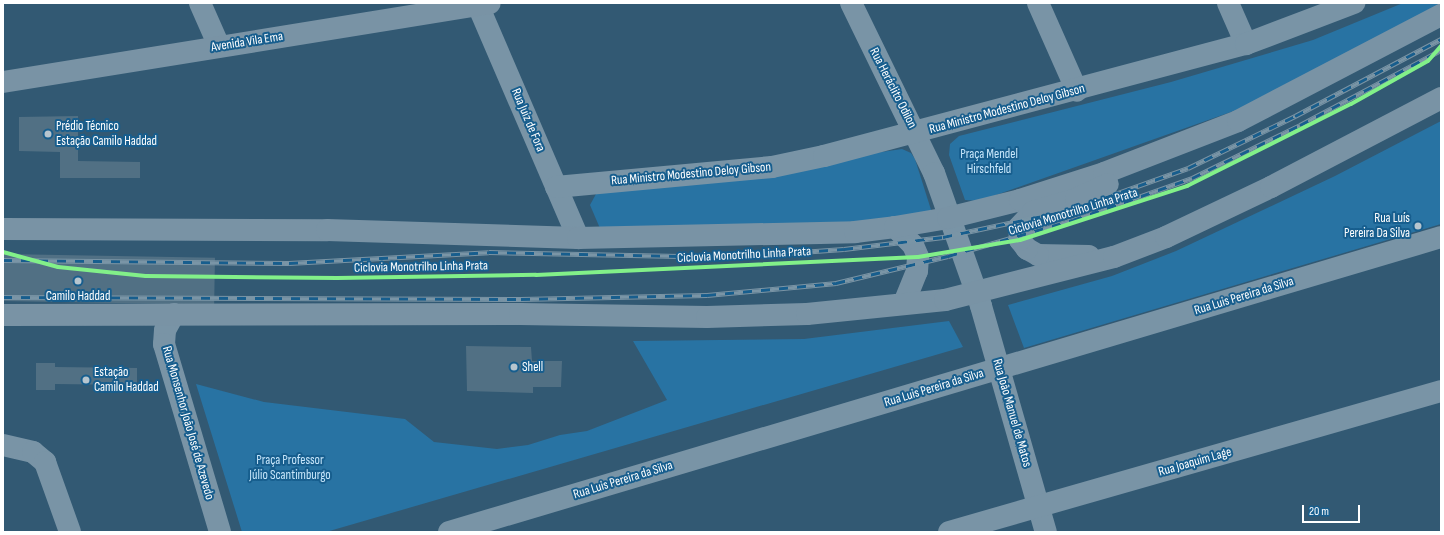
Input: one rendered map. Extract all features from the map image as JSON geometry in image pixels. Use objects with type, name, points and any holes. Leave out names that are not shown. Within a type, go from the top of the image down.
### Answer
[{"type":"main road","name":"Avenida Vila Ema","points":[[3,82],[482,4]]},
{"type":"main road","points":[[1114,257],[1038,255],[1027,250],[1020,240],[1019,227],[1033,212],[1076,199],[1238,121],[1441,14]]},
{"type":"main road","points":[[3,315],[520,314],[707,317],[807,314],[904,304],[977,293],[1114,257],[1170,236],[1271,188],[1441,98]]},
{"type":"main road","points":[[3,229],[327,230],[578,238],[855,232],[952,217],[1104,173],[1238,121]]},
{"type":"main road","points":[[895,227],[912,245],[918,257],[917,271],[904,304]]},
{"type":"street","points":[[200,3],[219,46]]},
{"type":"street","name":"Rua Heráclito Odilon","points":[[851,3],[916,133],[934,173],[952,217],[977,293]]},
{"type":"street","points":[[1038,3],[1077,91]]},
{"type":"street","points":[[1228,3],[1246,44]]},
{"type":"street","name":"Rua Ministro Modestino Deloy Gibson","points":[[556,186],[772,167],[916,133],[1077,91],[1246,44],[1354,3]]},
{"type":"street","name":"Rua Juiz de Fora","points":[[482,4],[578,238]]},
{"type":"street","name":"Rua Luis Pereira da Silva","points":[[449,532],[1441,236]]},
{"type":"street","name":"Rua João Manuel de Matos","points":[[977,293],[1046,532]]},
{"type":"street","name":"Rua Monsenhor João José de Azevedo","points":[[174,314],[165,330],[164,344],[220,532]]},
{"type":"street","name":"Rua Joaquim Lage","points":[[949,532],[1441,391]]},
{"type":"street","points":[[3,445],[33,452],[45,462],[70,532]]},
{"type":"green space","name":"Praça Mendel Hirschfeld","points":[[1403,3],[1441,3],[1441,6],[1245,107],[979,201],[965,200],[949,155],[950,144],[959,136],[1171,82],[1313,40]]},
{"type":"green space","points":[[1441,121],[1441,224],[1024,348],[1008,305],[1112,276],[1176,251],[1335,176]]},
{"type":"green space","points":[[902,149],[911,153],[915,159],[932,213],[849,225],[602,233],[590,205],[596,194]]},
{"type":"green space","name":"Praça Professor Júlio Scantimburgo","points":[[949,321],[963,347],[326,532],[242,532],[196,384],[264,402],[405,419],[434,442],[497,449],[528,445],[560,435],[587,431],[667,400],[633,341],[804,339]]},
{"type":"building","points":[[78,116],[78,161],[140,162],[140,178],[60,178],[60,152],[19,151],[19,117]]},
{"type":"building","name":"Camilo Haddad","points":[[3,254],[215,258],[214,305],[3,301]]},
{"type":"building","name":"Shell","points":[[466,346],[531,347],[532,361],[562,361],[561,387],[533,387],[533,393],[467,391]]},
{"type":"building","name":"Estação Camilo Haddad","points":[[36,363],[55,363],[55,367],[137,368],[137,385],[55,384],[55,390],[36,390]]},
{"type":"railway","points":[[3,260],[289,263],[489,252],[729,257],[844,249],[943,237],[1070,210],[1188,168],[1295,116],[1441,39]]},
{"type":"railway","points":[[3,297],[521,299],[707,295],[836,283],[948,256],[1073,220],[1192,178],[1300,125],[1441,50]]},
{"type":"cycle path","name":"Ciclovia Monotrilho Linha Prata","points":[[3,252],[58,267],[146,276],[337,278],[536,275],[918,257],[1020,240],[1187,186],[1351,104],[1428,61],[1441,46]]},
{"type":"place","name":"Prédio Técnico Estação Camilo Haddad","points":[[48,134]]},
{"type":"place","name":"Rua Luís Pereira Da Silva","points":[[1418,226]]},
{"type":"place","name":"Camilo Haddad","points":[[78,281]]},
{"type":"place","name":"Shell","points":[[514,367]]},
{"type":"place","name":"Estação Camilo Haddad","points":[[86,380]]}]
